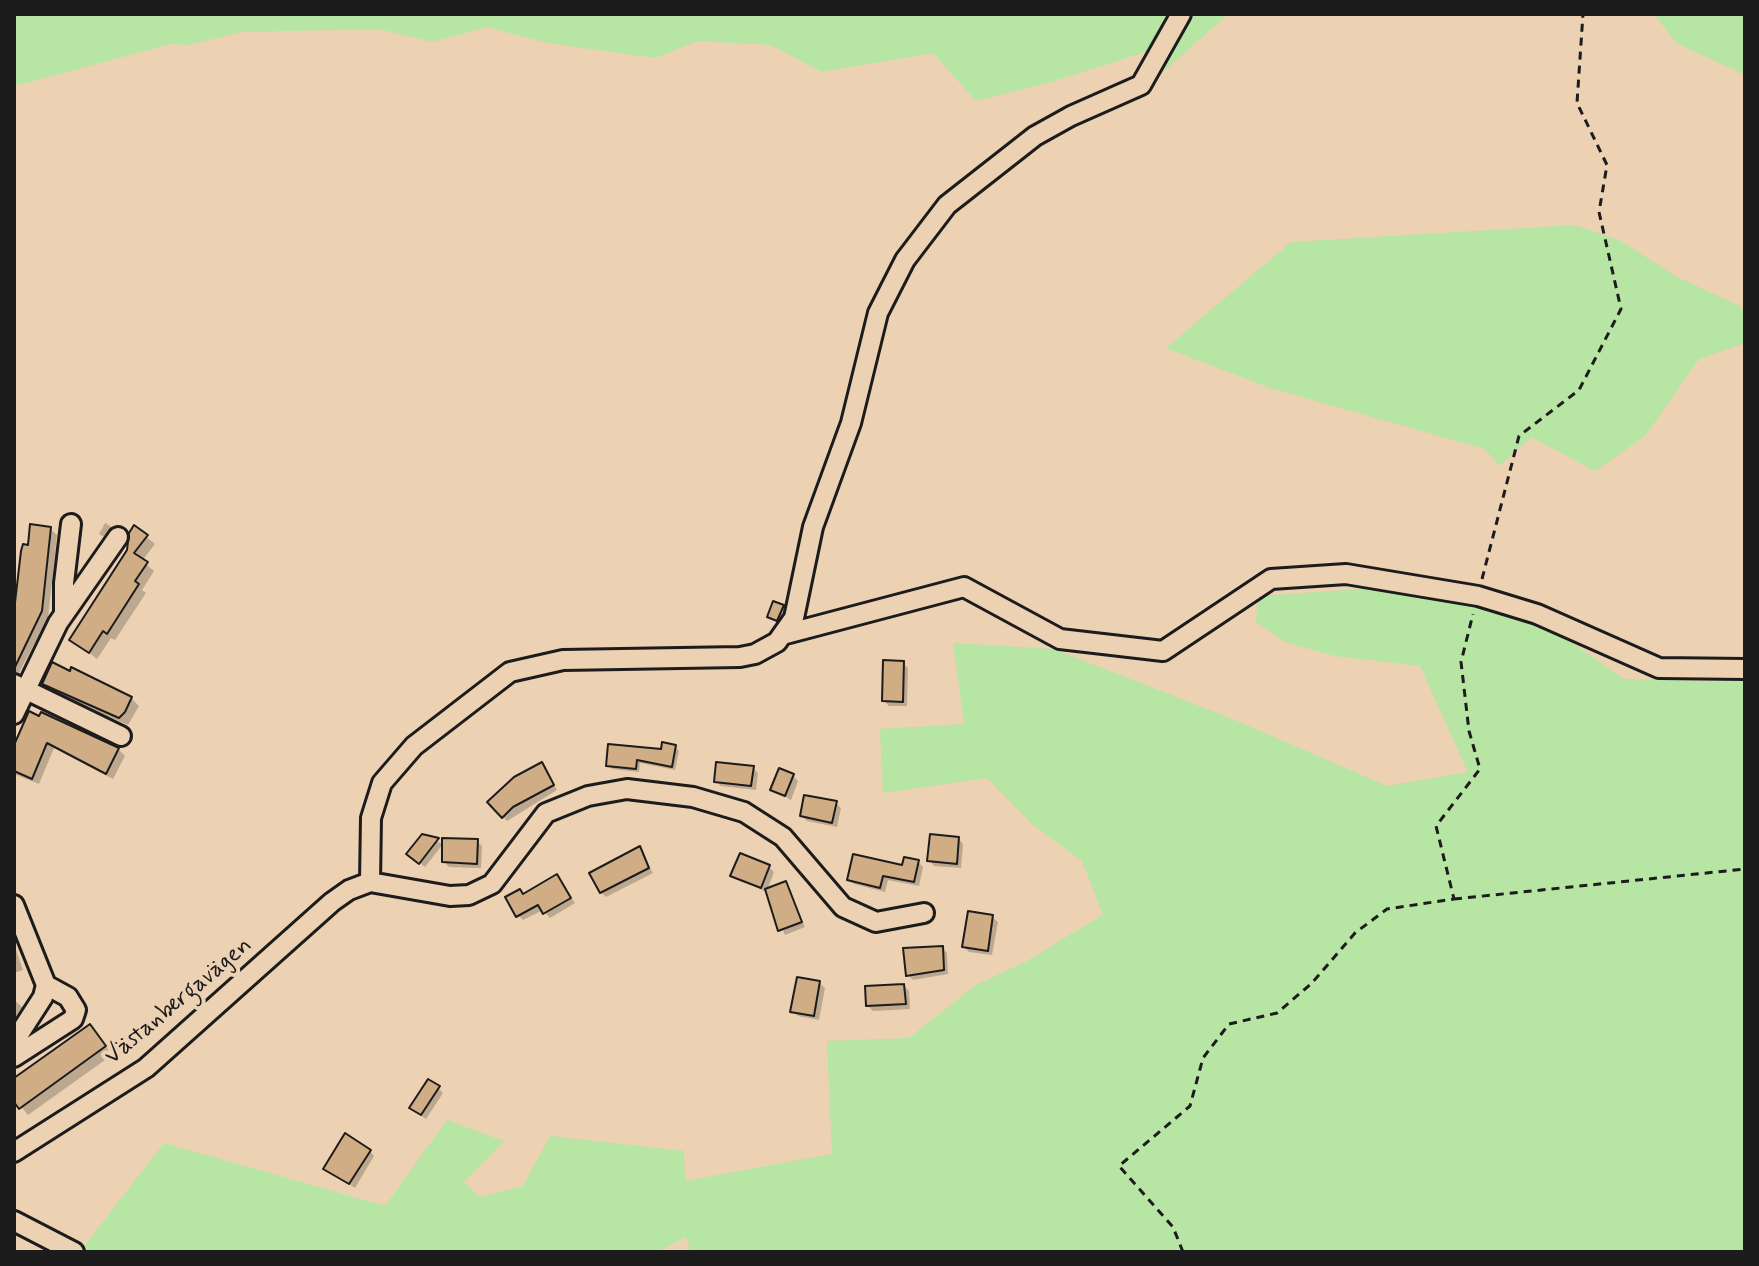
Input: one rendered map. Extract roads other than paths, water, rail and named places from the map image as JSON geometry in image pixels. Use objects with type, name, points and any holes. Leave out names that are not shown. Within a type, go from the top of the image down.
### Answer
[{"type":"street","points":[[924,913],[876,922],[843,907],[783,837],[744,812],[693,797],[627,789],[588,796],[546,813],[492,884],[469,895],[450,896],[370,882],[371,818],[382,783],[414,746],[510,672],[563,660],[740,657],[767,649],[782,635],[794,618],[813,527],[856,407],[878,313],[905,260],[947,205],[1035,136],[1071,116],[1141,85],[1181,14]]},
{"type":"street","points":[[64,613],[71,524]]},
{"type":"street","points":[[14,714],[20,687],[64,613],[118,537]]},
{"type":"street","points":[[782,635],[964,587],[1060,639],[1163,651],[1271,579],[1346,574],[1478,596],[1537,614],[1659,668],[1745,669]]},
{"type":"street","points":[[20,687],[121,736]]},
{"type":"street","name":"Västanbergavägen","points":[[14,1152],[146,1068],[332,902],[370,882]]},
{"type":"street","points":[[14,905],[46,985],[43,997],[14,1042]]},
{"type":"street","points":[[14,1057],[76,1014],[68,997],[46,985]]},
{"type":"street","points":[[14,1221],[74,1252]]}]
